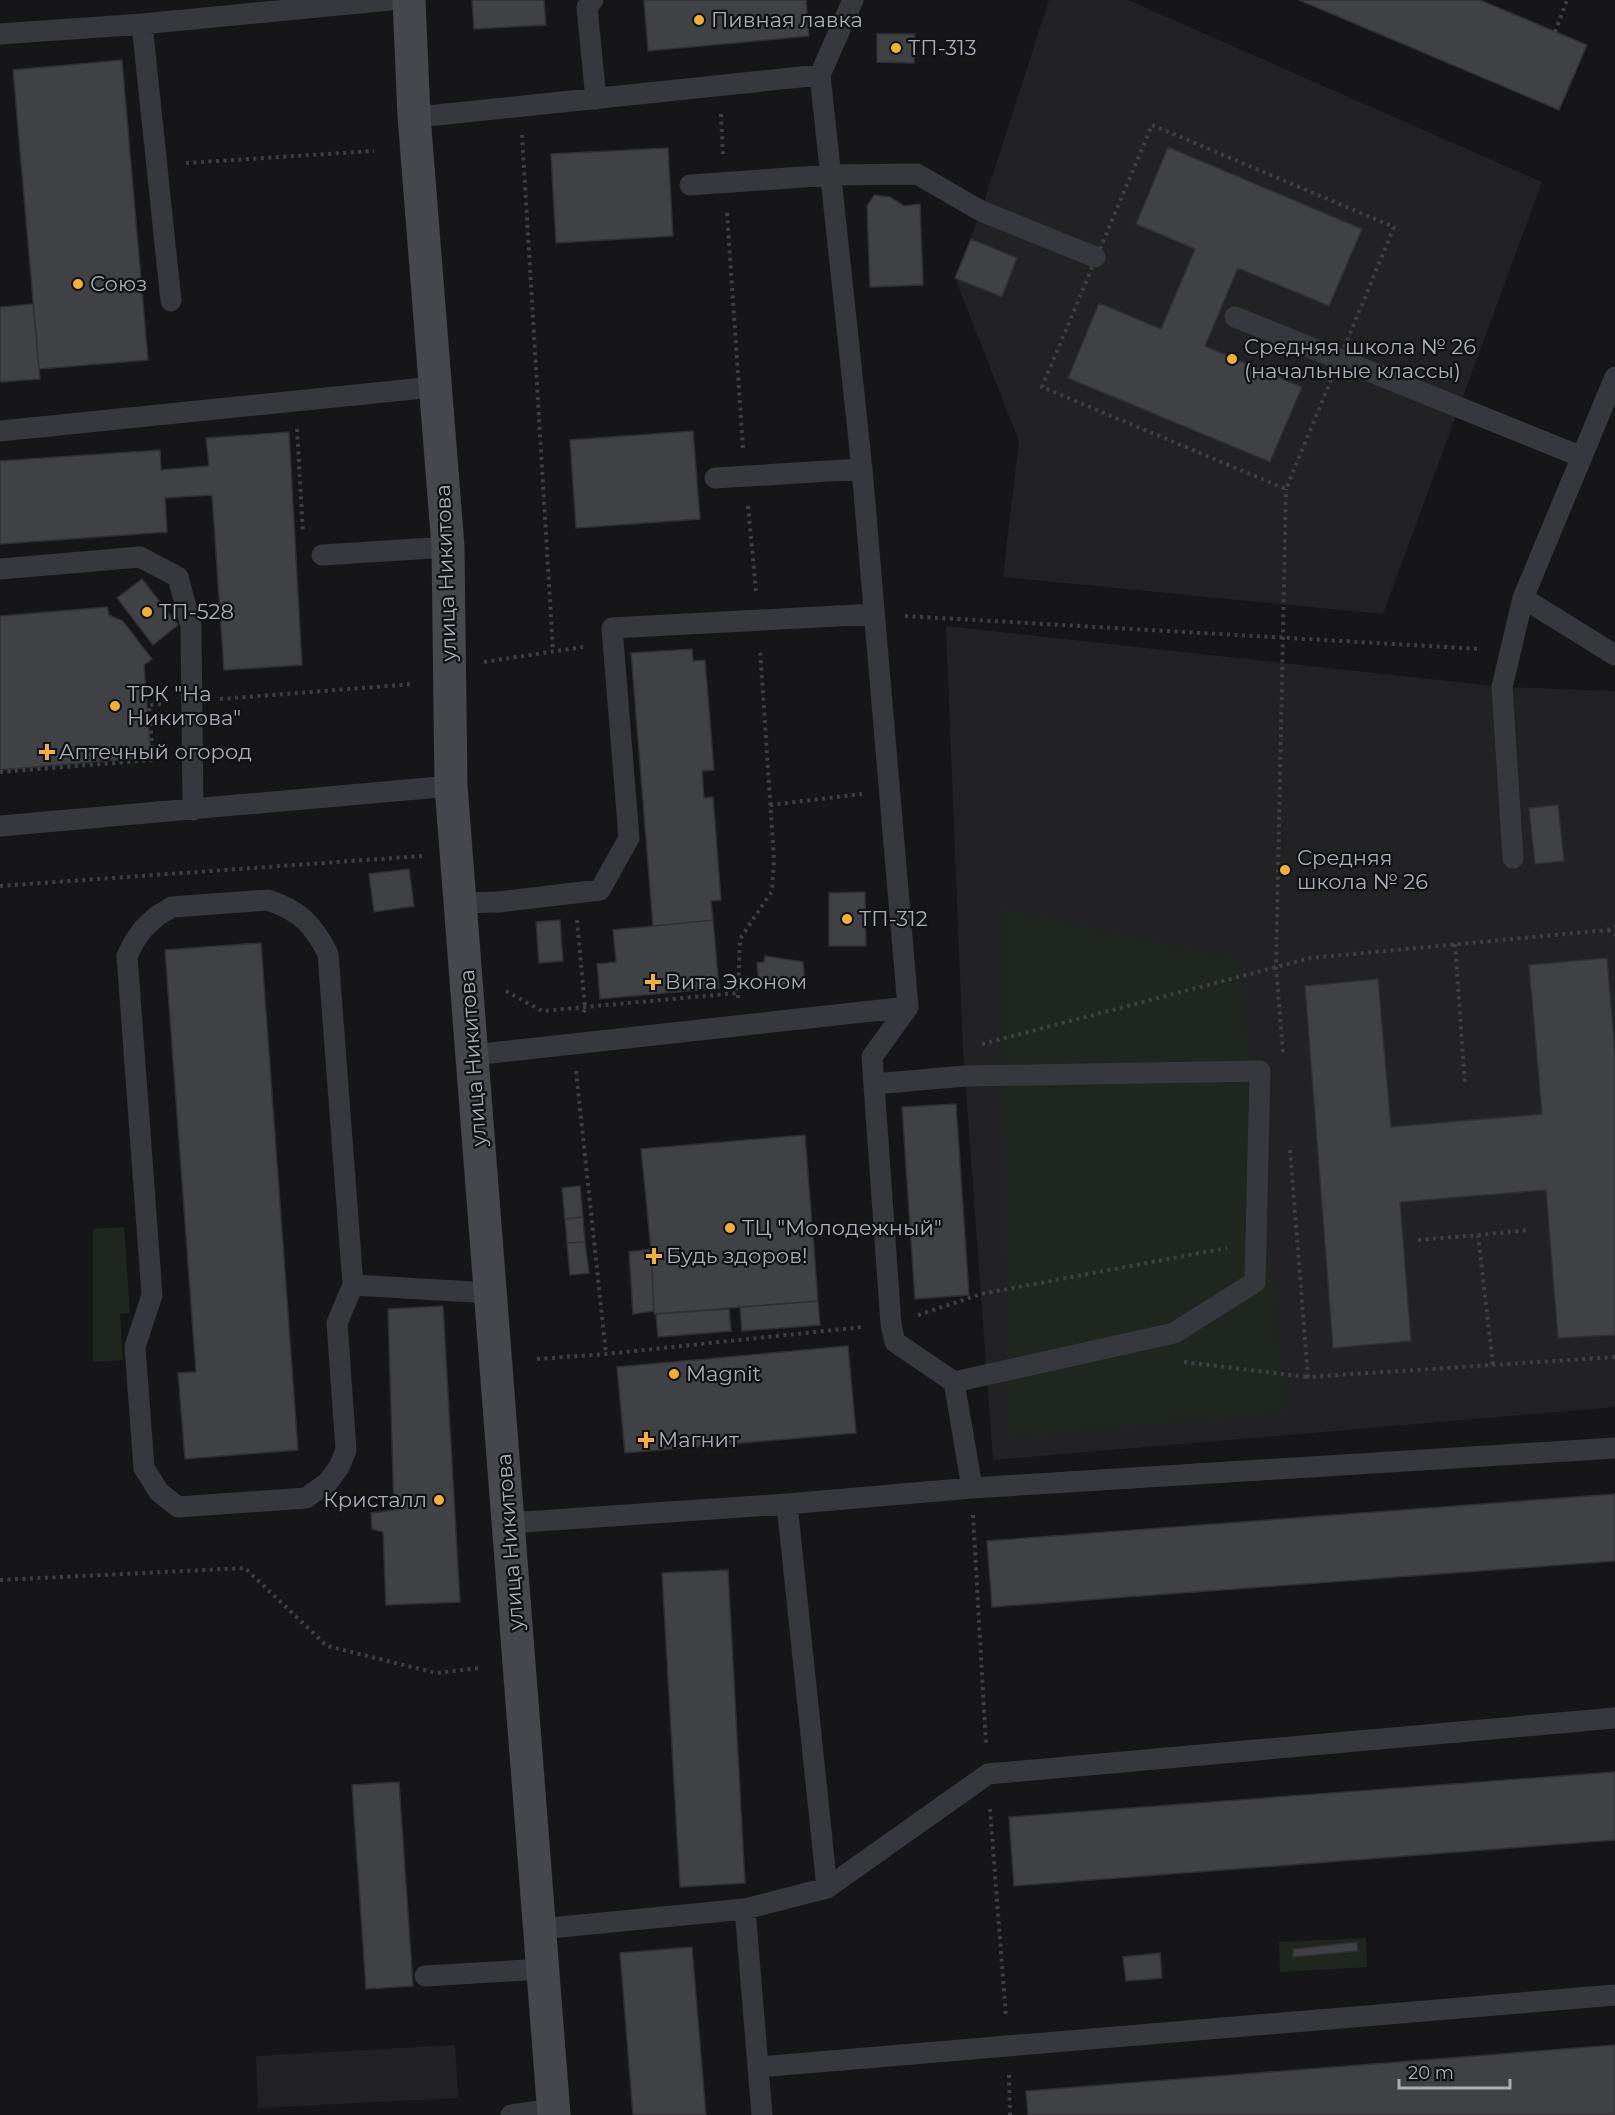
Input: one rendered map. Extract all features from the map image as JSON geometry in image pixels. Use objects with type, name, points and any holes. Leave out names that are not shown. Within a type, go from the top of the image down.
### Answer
[{"type":"street","name":"улица Никитова","points":[[409,0],[414,116],[448,548],[451,786],[554,2112]]},
{"type":"lane","points":[[0,34],[142,24],[390,0]]},
{"type":"lane","points":[[853,0],[820,75],[862,469],[908,1007],[872,1056],[891,1324],[895,1342],[954,1382],[972,1488]]},
{"type":"lane","points":[[589,2],[596,99]]},
{"type":"lane","points":[[142,24],[171,301]]},
{"type":"lane","points":[[414,116],[820,75]]},
{"type":"lane","points":[[690,185],[831,175],[917,174],[981,211],[1095,257]]},
{"type":"lane","points":[[1235,317],[1582,457]]},
{"type":"lane","points":[[1513,858],[1502,687],[1523,598],[1582,457],[1611,400],[1615,378]]},
{"type":"lane","points":[[0,431],[434,387]]},
{"type":"lane","points":[[715,478],[862,469]]},
{"type":"lane","points":[[322,555],[448,548]]},
{"type":"lane","points":[[0,569],[140,557],[178,578],[191,626],[193,810]]},
{"type":"lane","points":[[1523,598],[1615,655]]},
{"type":"lane","points":[[461,903],[498,902],[600,890],[628,838],[612,628],[874,614]]},
{"type":"lane","points":[[0,826],[451,786]]},
{"type":"lane","points":[[268,900],[287,907],[304,918],[318,934],[328,954],[352,1285],[337,1323],[346,1450],[339,1467],[328,1482],[306,1498],[178,1508],[168,1501],[150,1481],[144,1468],[135,1347],[152,1295],[127,956],[143,929],[157,916],[172,907],[268,900]]},
{"type":"lane","points":[[473,1055],[908,1007]]},
{"type":"lane","points":[[873,1084],[965,1076],[1260,1071],[1255,1282],[1174,1333],[954,1382]]},
{"type":"lane","points":[[352,1285],[491,1293]]},
{"type":"lane","points":[[509,1523],[787,1504],[972,1488],[1615,1448]]},
{"type":"lane","points":[[787,1504],[827,1888]]},
{"type":"lane","points":[[540,1929],[746,1909],[827,1888],[988,1774],[1615,1718]]},
{"type":"lane","points":[[746,1909],[762,2115]]},
{"type":"lane","points":[[425,1976],[542,1969]]},
{"type":"lane","points":[[758,2067],[1615,1995]]},
{"type":"lane","points":[[511,2115],[554,2112]]},
{"type":"path","points":[[1556,32],[1567,0]]},
{"type":"path","points":[[719,86],[745,476],[759,620],[774,859],[772,891],[740,939],[737,993],[740,1025]]},
{"type":"path","points":[[524,135],[554,651]]},
{"type":"path","points":[[157,166],[211,160],[374,151]]},
{"type":"path","points":[[297,423],[304,557],[322,555]]},
{"type":"path","points":[[1284,1061],[1276,967],[1286,489]]},
{"type":"path","points":[[874,614],[1510,651]]},
{"type":"path","points":[[480,663],[614,642]]},
{"type":"path","points":[[770,805],[889,791]]},
{"type":"path","points":[[0,886],[425,856]]},
{"type":"path","points":[[576,915],[585,1008],[573,1044],[606,1354]]},
{"type":"path","points":[[974,1046],[1311,958],[1607,930],[1615,926]]},
{"type":"path","points":[[1607,930],[1615,935]]},
{"type":"path","points":[[1455,944],[1465,1084]]},
{"type":"path","points":[[506,991],[542,1011],[737,993]]},
{"type":"path","points":[[1290,1143],[1308,1377]]},
{"type":"path","points":[[1418,1240],[1528,1230]]},
{"type":"path","points":[[1478,1235],[1492,1365]]},
{"type":"path","points":[[1180,1361],[1308,1377],[1615,1357]]},
{"type":"path","points":[[0,1580],[245,1568],[327,1646],[436,1673],[480,1668]]},
{"type":"shaded area","name":"Средняя школа № 26 (начальные классы)","points":[[1049,0],[1128,0],[1542,182],[1383,614],[1003,577],[1019,441],[955,278],[981,211]]},
{"type":"shaded area","name":"Средняя школа № 26","points":[[946,626],[1502,687],[1615,691],[1615,1407],[993,1460],[963,1049]]},
{"type":"shaded area","points":[[1003,909],[1239,960],[1286,1412],[1009,1437]]},
{"type":"shaded area","points":[[124,1227],[130,1313],[120,1314],[123,1360],[93,1362],[93,1229]]},
{"type":"shaded area","points":[[1366,1938],[1367,1967],[1280,1972],[1279,1942]]},
{"type":"shaded area","points":[[455,2045],[458,2098],[258,2108],[256,2056]]},
{"type":"building","points":[[472,0],[544,0],[546,25],[474,29]]},
{"type":"building","points":[[644,0],[806,0],[809,36],[648,51]]},
{"type":"building","points":[[1299,0],[1480,0],[1587,45],[1559,110]]},
{"type":"building","name":"ТП-313","points":[[877,34],[915,34],[914,63],[877,62]]},
{"type":"building","points":[[122,60],[148,360],[39,369],[13,70]]},
{"type":"building","points":[[1168,147],[1362,229],[1329,306],[1238,268],[1205,346],[1302,387],[1270,462],[1068,378],[1099,303],[1161,329],[1195,249],[1136,224]]},
{"type":"building","points":[[668,148],[673,236],[556,243],[551,154]]},
{"type":"building","points":[[874,195],[890,197],[904,206],[920,204],[923,285],[870,287],[867,206]]},
{"type":"building","points":[[971,239],[1017,258],[1002,297],[955,278]]},
{"type":"building","points":[[33,304],[40,379],[0,382],[0,307]]},
{"type":"building","points":[[693,431],[700,519],[576,528],[570,440]]},
{"type":"building","points":[[289,432],[302,665],[224,670],[212,495],[165,498],[167,532],[0,544],[0,461],[160,450],[161,470],[209,466],[206,438]]},
{"type":"building","name":"ТП-528","points":[[142,579],[178,625],[153,645],[117,598]]},
{"type":"building","points":[[107,607],[109,615],[123,621],[152,659],[144,665],[151,757],[0,770],[0,616]]},
{"type":"building","points":[[692,649],[693,661],[705,660],[714,770],[702,771],[704,798],[713,797],[721,900],[711,901],[713,920],[653,926],[631,653]]},
{"type":"building","points":[[1558,805],[1564,861],[1535,864],[1529,808]]},
{"type":"building","points":[[409,869],[414,906],[374,912],[369,874]]},
{"type":"building","name":"ТП-312","points":[[865,892],[866,946],[829,946],[829,893]]},
{"type":"building","points":[[560,920],[563,961],[539,963],[536,922]]},
{"type":"building","points":[[713,920],[719,988],[600,999],[597,964],[616,962],[613,930]]},
{"type":"building","points":[[261,943],[298,1450],[185,1459],[178,1373],[196,1372],[165,950]]},
{"type":"building","points":[[765,956],[803,962],[805,983],[759,987],[757,963],[764,962]]},
{"type":"building","points":[[1607,958],[1615,1053],[1615,1335],[1558,1338],[1546,1190],[1400,1202],[1411,1341],[1333,1348],[1305,986],[1378,979],[1391,1127],[1542,1114],[1529,965]]},
{"type":"building","points":[[956,1104],[969,1295],[915,1299],[902,1107]]},
{"type":"building","name":"ТЦ \"Молодежный\"","points":[[805,1135],[818,1301],[654,1314],[651,1249],[641,1149]]},
{"type":"building","points":[[580,1186],[583,1217],[565,1219],[562,1188]]},
{"type":"building","points":[[583,1217],[585,1242],[567,1243],[565,1219]]},
{"type":"building","points":[[585,1242],[589,1273],[570,1275],[567,1243]]},
{"type":"building","points":[[651,1249],[654,1311],[633,1314],[629,1252]]},
{"type":"building","points":[[818,1301],[820,1325],[742,1331],[740,1307]]},
{"type":"building","points":[[443,1306],[460,1602],[386,1605],[383,1532],[372,1529],[371,1513],[394,1510],[388,1309]]},
{"type":"building","points":[[729,1309],[731,1331],[658,1337],[656,1314]]},
{"type":"building","points":[[848,1346],[856,1433],[625,1453],[617,1367]]},
{"type":"building","points":[[1615,1494],[1615,1561],[992,1607],[987,1541]]},
{"type":"building","points":[[728,1570],[745,1883],[680,1887],[662,1573]]},
{"type":"building","points":[[1615,1772],[1615,1840],[1014,1886],[1009,1817]]},
{"type":"building","points":[[399,1782],[413,1986],[366,1989],[352,1785]]},
{"type":"building","points":[[1357,1942],[1358,1951],[1293,1957],[1293,1949]]},
{"type":"building","points":[[692,1947],[706,2115],[633,2115],[620,1953]]},
{"type":"building","points":[[1160,1953],[1162,1978],[1126,1981],[1123,1957]]},
{"type":"building","points":[[1615,2045],[1615,2115],[1028,2115],[1026,2091]]},
{"type":"place","name":"Пивная лавка","points":[[699,20]]},
{"type":"place","name":"ТП-313","points":[[896,48]]},
{"type":"place","name":"Союз","points":[[78,284]]},
{"type":"place","name":"Средняя школа № 26 (начальные классы)","points":[[1232,359]]},
{"type":"place","name":"ТП-528","points":[[147,612]]},
{"type":"place","name":"ТРК \"На Никитова\"","points":[[115,706]]},
{"type":"place","name":"Аптечный огород","points":[[47,752]]},
{"type":"place","name":"Средняя школа № 26","points":[[1285,870]]},
{"type":"place","name":"ТП-312","points":[[847,919]]},
{"type":"place","name":"Вита Эконом","points":[[653,982]]},
{"type":"place","name":"ТЦ \"Молодежный\"","points":[[730,1228]]},
{"type":"place","name":"Будь здоров!","points":[[654,1256]]},
{"type":"place","name":"Magnit","points":[[674,1374]]},
{"type":"place","name":"Магнит","points":[[646,1440]]},
{"type":"place","name":"Кристалл","points":[[439,1500]]}]
